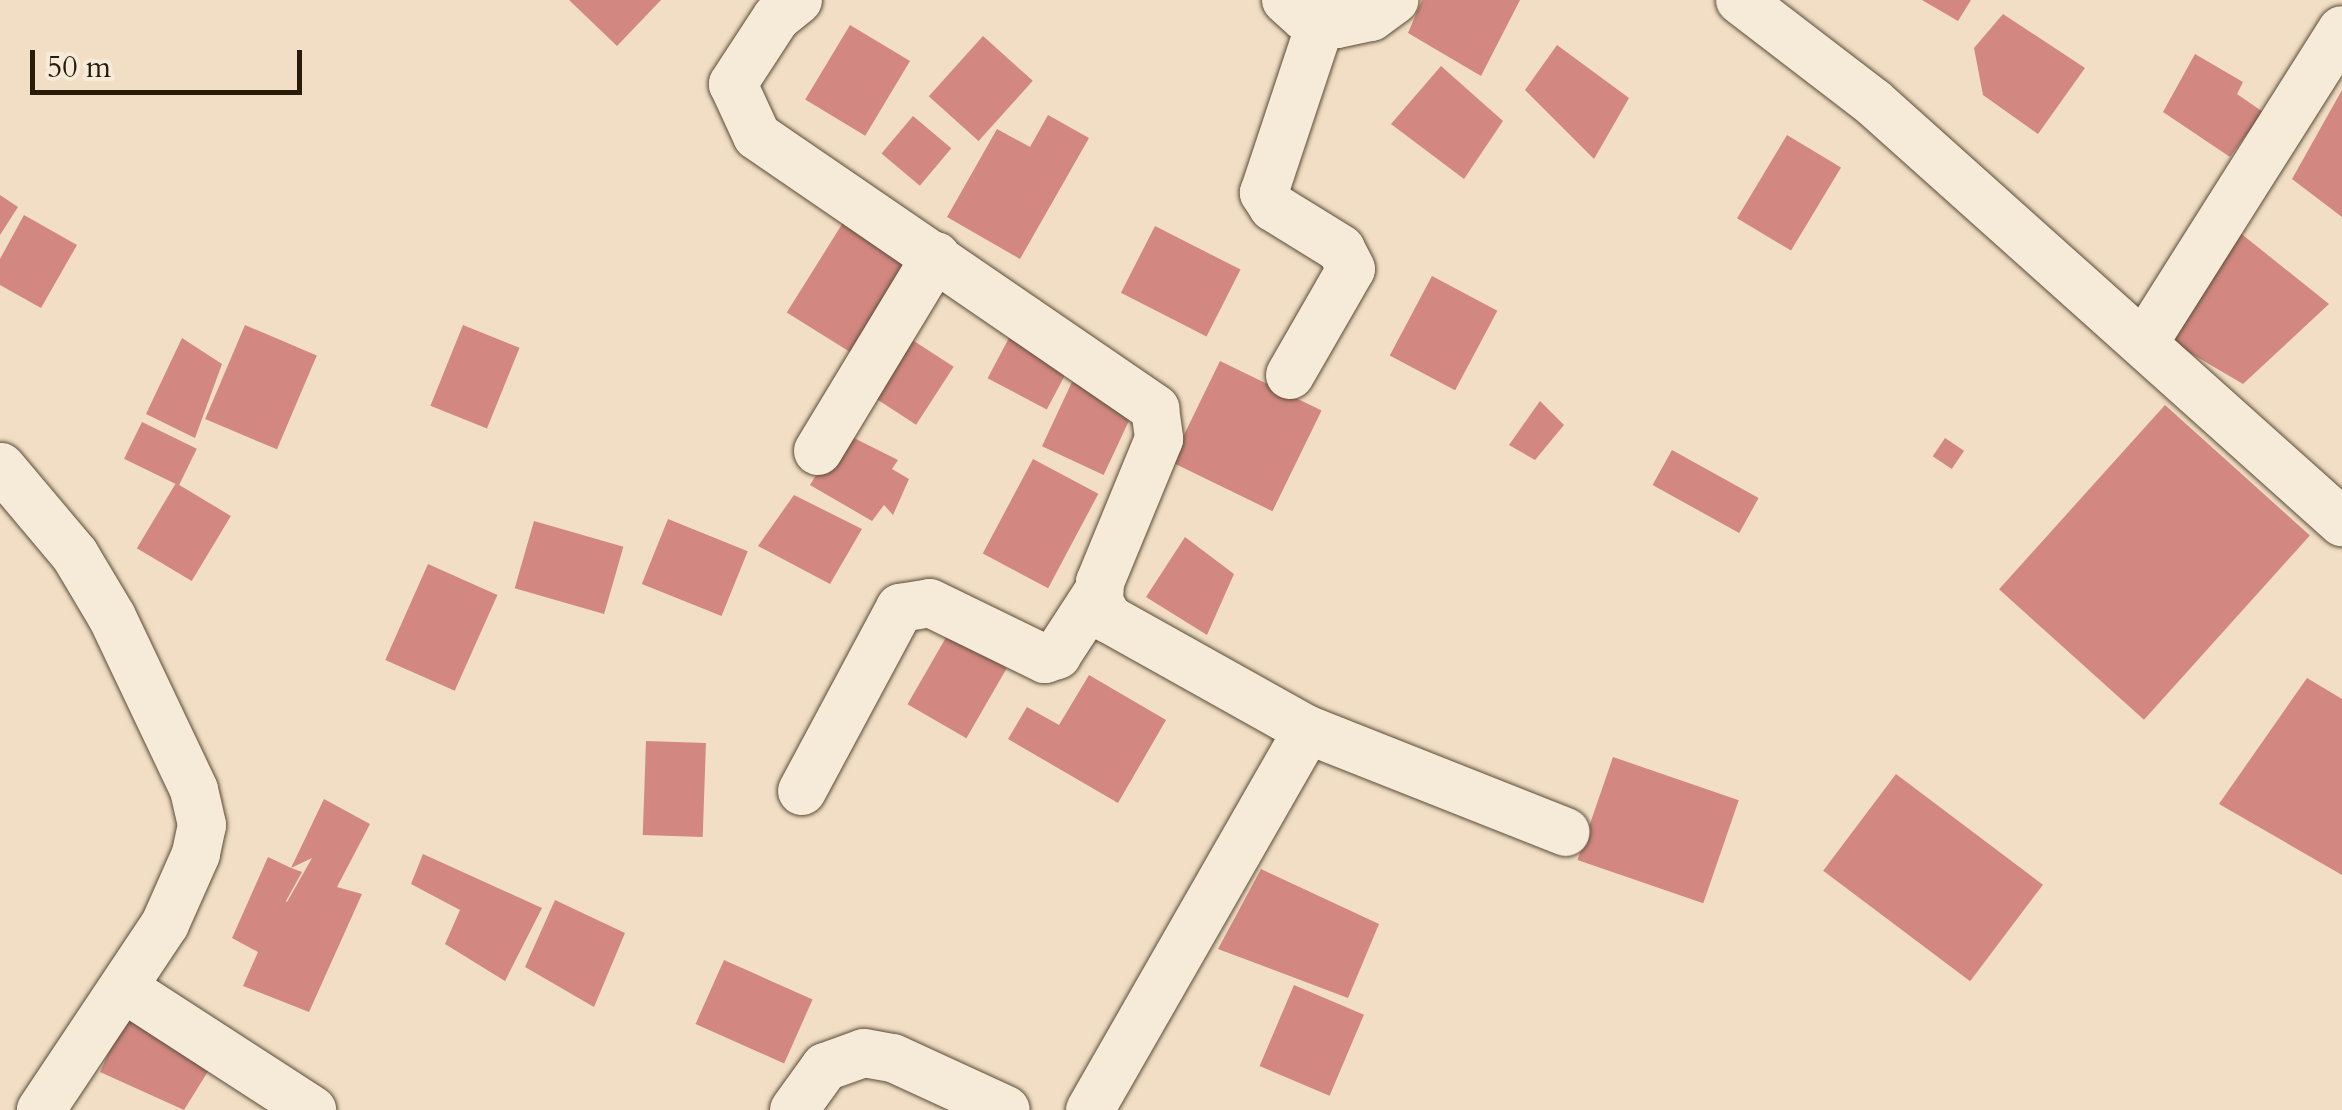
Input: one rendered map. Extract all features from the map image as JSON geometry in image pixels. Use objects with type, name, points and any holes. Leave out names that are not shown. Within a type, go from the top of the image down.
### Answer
[{"type":"street","points":[[798,0],[776,18],[733,84],[757,136],[1155,409],[1159,440],[1098,592],[1057,656],[1046,660],[930,603],[900,608],[802,791]]},
{"type":"street","points":[[1290,375],[1351,269],[1341,249],[1273,207],[1264,194],[1303,11],[1354,23],[1394,0]]},
{"type":"street","points":[[1740,0],[1873,102],[2342,522]]},
{"type":"street","points":[[2144,343],[2342,30]]},
{"type":"street","points":[[818,451],[936,256]]},
{"type":"street","points":[[0,466],[76,555],[112,618],[200,808],[200,840],[182,891],[124,990],[41,1110]]},
{"type":"street","points":[[1098,592],[1109,619],[1308,730],[1566,832]]},
{"type":"street","points":[[1090,1110],[1308,730]]},
{"type":"street","points":[[124,990],[312,1110]]},
{"type":"street","points":[[794,1110],[825,1067],[864,1054],[893,1058],[1006,1110]]},
{"type":"building","points":[[569,0],[661,0],[617,46]]},
{"type":"building","points":[[1422,0],[1520,0],[1481,76],[1408,33]]},
{"type":"building","points":[[1922,0],[1971,0],[1958,21]]},
{"type":"building","points":[[2003,14],[2085,68],[2038,134],[1983,95],[1974,48]]},
{"type":"building","points":[[850,25],[910,61],[865,136],[805,100]]},
{"type":"building","points":[[983,36],[1033,81],[979,141],[929,96]]},
{"type":"building","points":[[1557,45],[1629,98],[1594,159],[1525,90]]},
{"type":"building","points":[[2195,54],[2243,82],[2237,94],[2263,112],[2230,157],[2163,112]]},
{"type":"building","points":[[1441,66],[1503,121],[1464,179],[1391,124]]},
{"type":"building","points":[[2342,90],[2342,217],[2292,179]]},
{"type":"building","points":[[1048,115],[1089,138],[1020,259],[947,217],[997,129],[1030,147]]},
{"type":"building","points":[[913,116],[951,148],[920,186],[882,154]]},
{"type":"building","points":[[1787,135],[1841,167],[1791,251],[1737,218]]},
{"type":"building","points":[[0,195],[18,207],[0,235]]},
{"type":"building","points":[[24,215],[77,245],[41,308],[0,285],[0,259]]},
{"type":"building","points":[[844,221],[908,261],[850,352],[787,313]]},
{"type":"building","points":[[1155,226],[1241,270],[1206,336],[1121,293]]},
{"type":"building","points":[[2239,232],[2329,304],[2243,384],[2168,340]]},
{"type":"building","points":[[1432,276],[1497,311],[1455,390],[1390,355]]},
{"type":"building","points":[[1027,304],[1086,335],[1047,410],[988,378]]},
{"type":"building","points":[[245,325],[317,355],[277,449],[205,419]]},
{"type":"building","points":[[463,325],[520,348],[487,429],[430,406]]},
{"type":"building","points":[[900,332],[954,367],[916,425],[862,390]]},
{"type":"building","points":[[182,338],[222,364],[195,438],[146,414]]},
{"type":"building","points":[[1220,361],[1322,411],[1272,511],[1171,462]]},
{"type":"building","points":[[1072,382],[1134,411],[1104,475],[1042,446]]},
{"type":"building","points":[[1540,401],[1564,425],[1535,460],[1509,445]]},
{"type":"building","points":[[2165,405],[2310,535],[2144,720],[1999,589]]},
{"type":"building","points":[[142,422],[197,449],[179,486],[124,459]]},
{"type":"building","points":[[842,432],[898,460],[892,469],[909,479],[893,515],[884,505],[872,521],[810,485]]},
{"type":"building","points":[[1945,438],[1964,451],[1952,469],[1933,456]]},
{"type":"building","points":[[1672,450],[1759,498],[1739,533],[1653,485]]},
{"type":"building","points":[[1033,459],[1098,494],[1048,588],[983,553]]},
{"type":"building","points":[[176,483],[231,516],[192,581],[137,548]]},
{"type":"building","points":[[794,495],[862,529],[830,584],[758,546]]},
{"type":"building","points":[[668,519],[748,551],[722,616],[642,584]]},
{"type":"building","points":[[534,521],[623,547],[604,614],[515,588]]},
{"type":"building","points":[[1185,537],[1234,574],[1207,635],[1146,597]]},
{"type":"building","points":[[428,564],[497,595],[455,691],[385,660]]},
{"type":"building","points":[[948,634],[1007,668],[966,738],[908,704]]},
{"type":"building","points":[[1089,675],[1166,720],[1118,803],[1008,739],[1027,707],[1059,725]]},
{"type":"building","points":[[2307,678],[2342,699],[2342,875],[2219,804]]},
{"type":"building","points":[[646,741],[706,743],[703,837],[643,835]]},
{"type":"building","points":[[1613,757],[1739,800],[1703,903],[1578,860]]},
{"type":"building","points":[[1896,774],[2043,885],[1970,981],[1823,871]]},
{"type":"building","points":[[324,799],[370,824],[337,887],[362,894],[309,1012],[243,986],[258,952],[232,938],[268,857],[291,868]],"holes":[[[312,858],[287,902],[302,872],[291,868]]]},
{"type":"building","points":[[423,854],[542,908],[505,981],[445,944],[460,910],[411,884]]},
{"type":"building","points":[[1261,869],[1379,924],[1348,998],[1218,949]]},
{"type":"building","points":[[555,900],[625,933],[594,1007],[525,967]]},
{"type":"building","points":[[724,960],[813,999],[784,1063],[696,1024]]},
{"type":"building","points":[[1294,985],[1364,1015],[1330,1096],[1260,1066]]},
{"type":"building","points":[[131,1003],[220,1052],[184,1110],[100,1072]]}]
